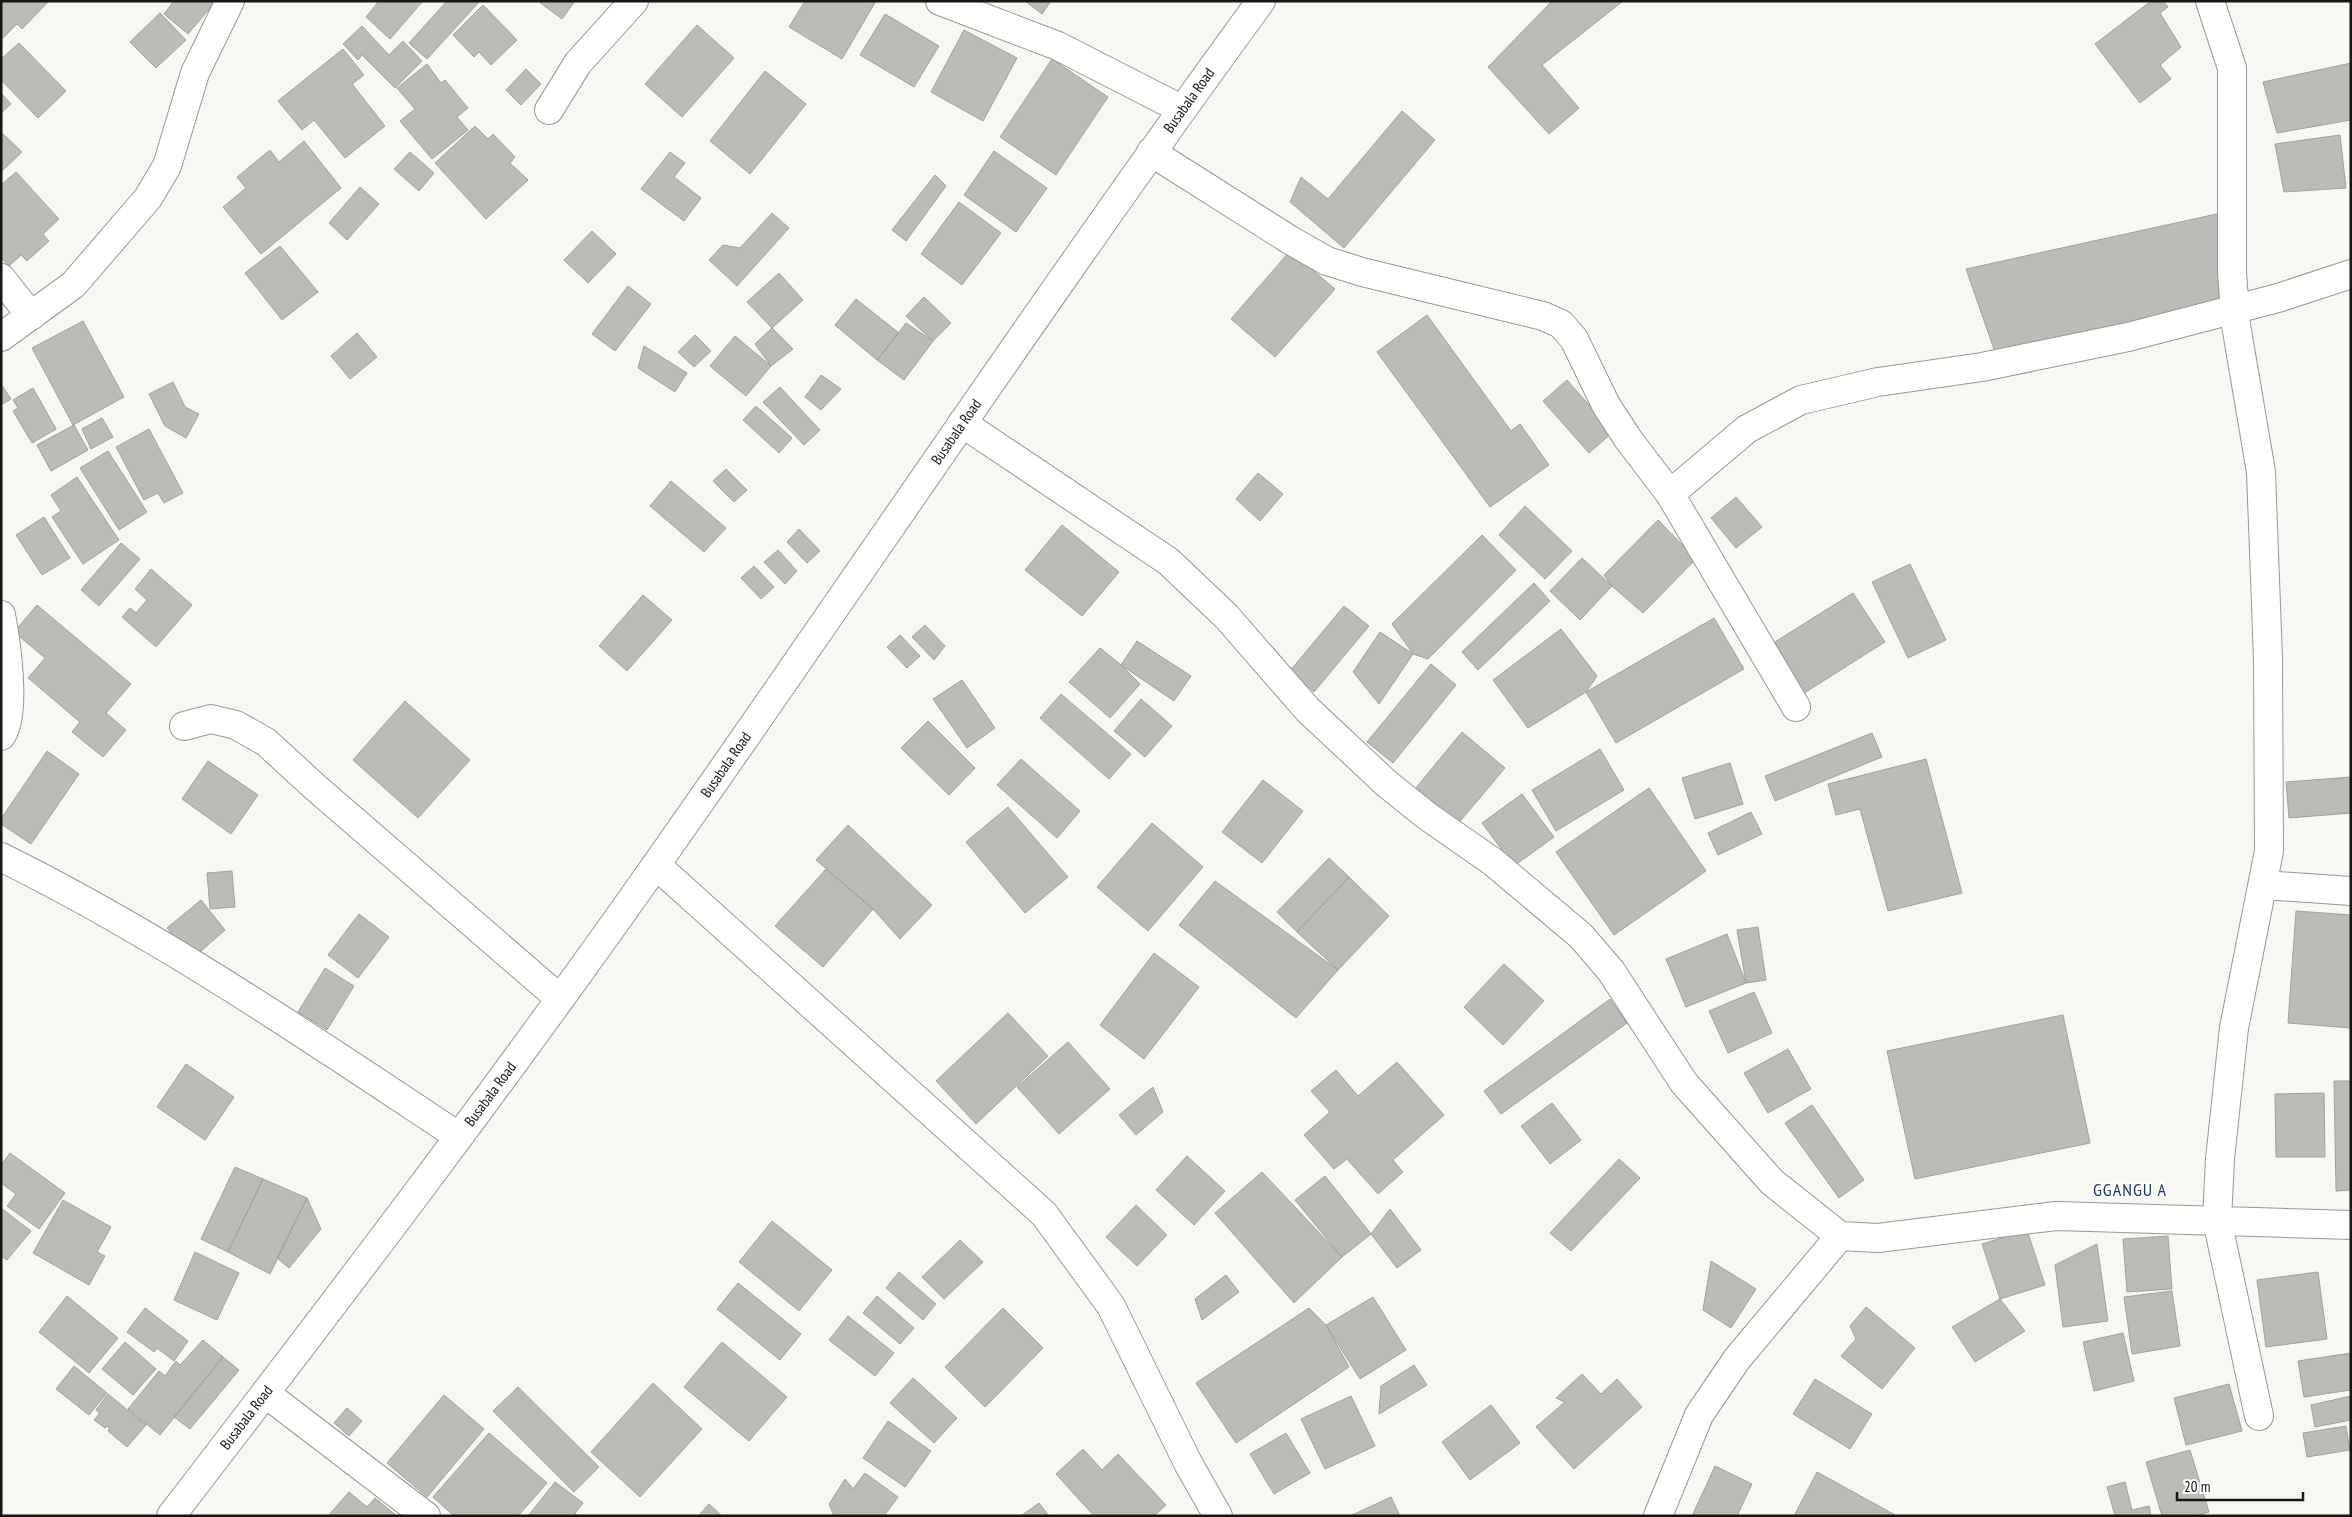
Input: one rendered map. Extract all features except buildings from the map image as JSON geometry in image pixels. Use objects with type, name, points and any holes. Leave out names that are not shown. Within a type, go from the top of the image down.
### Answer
[{"type":"street","points":[[1,337],[73,284],[148,198],[167,166],[196,73],[230,1]]},
{"type":"street","points":[[549,110],[578,63],[634,1]]},
{"type":"street","points":[[940,1],[1058,46],[1181,109]]},
{"type":"street","name":"Busabala Road","points":[[171,1516],[369,1258],[656,865],[1050,293],[1181,109],[1261,1]]},
{"type":"street","points":[[2210,1],[2232,68],[2232,273],[2235,309],[2261,472],[2268,659],[2269,851],[2234,1028],[2220,1159],[2217,1220],[2259,1416]]},
{"type":"street","points":[[1151,152],[1326,261],[1362,272],[1543,316],[1561,324],[1574,339],[1606,405],[1628,439],[1670,494],[1796,707]]},
{"type":"street","points":[[1670,494],[1747,429],[1801,400],[1878,382],[1982,367],[2128,337],[2235,309],[2351,274]]},
{"type":"street","points":[[1,278],[31,316]]},
{"type":"street","points":[[962,423],[1168,561],[1226,616],[1308,710],[1386,783],[1426,816],[1492,862],[1581,936],[1611,971],[1684,1083],[1772,1182],[1840,1236],[1878,1238],[2056,1216],[2351,1224]]},
{"type":"street","points":[[1,615],[10,702],[5,732],[1,736]]},
{"type":"street","points":[[184,726],[211,719],[236,725],[266,742],[559,998]]},
{"type":"street","points":[[1,857],[47,880],[252,1000],[458,1136]]},
{"type":"street","points":[[656,865],[1044,1214],[1111,1306],[1188,1463],[1218,1516]]},
{"type":"street","points":[[2263,885],[2351,891]]},
{"type":"street","points":[[1658,1516],[1699,1415],[1737,1359],[1840,1236]]},
{"type":"street","points":[[266,1393],[426,1516]]},
{"type":"district","name":"GGANGU A","points":[[2130,1190]]}]
